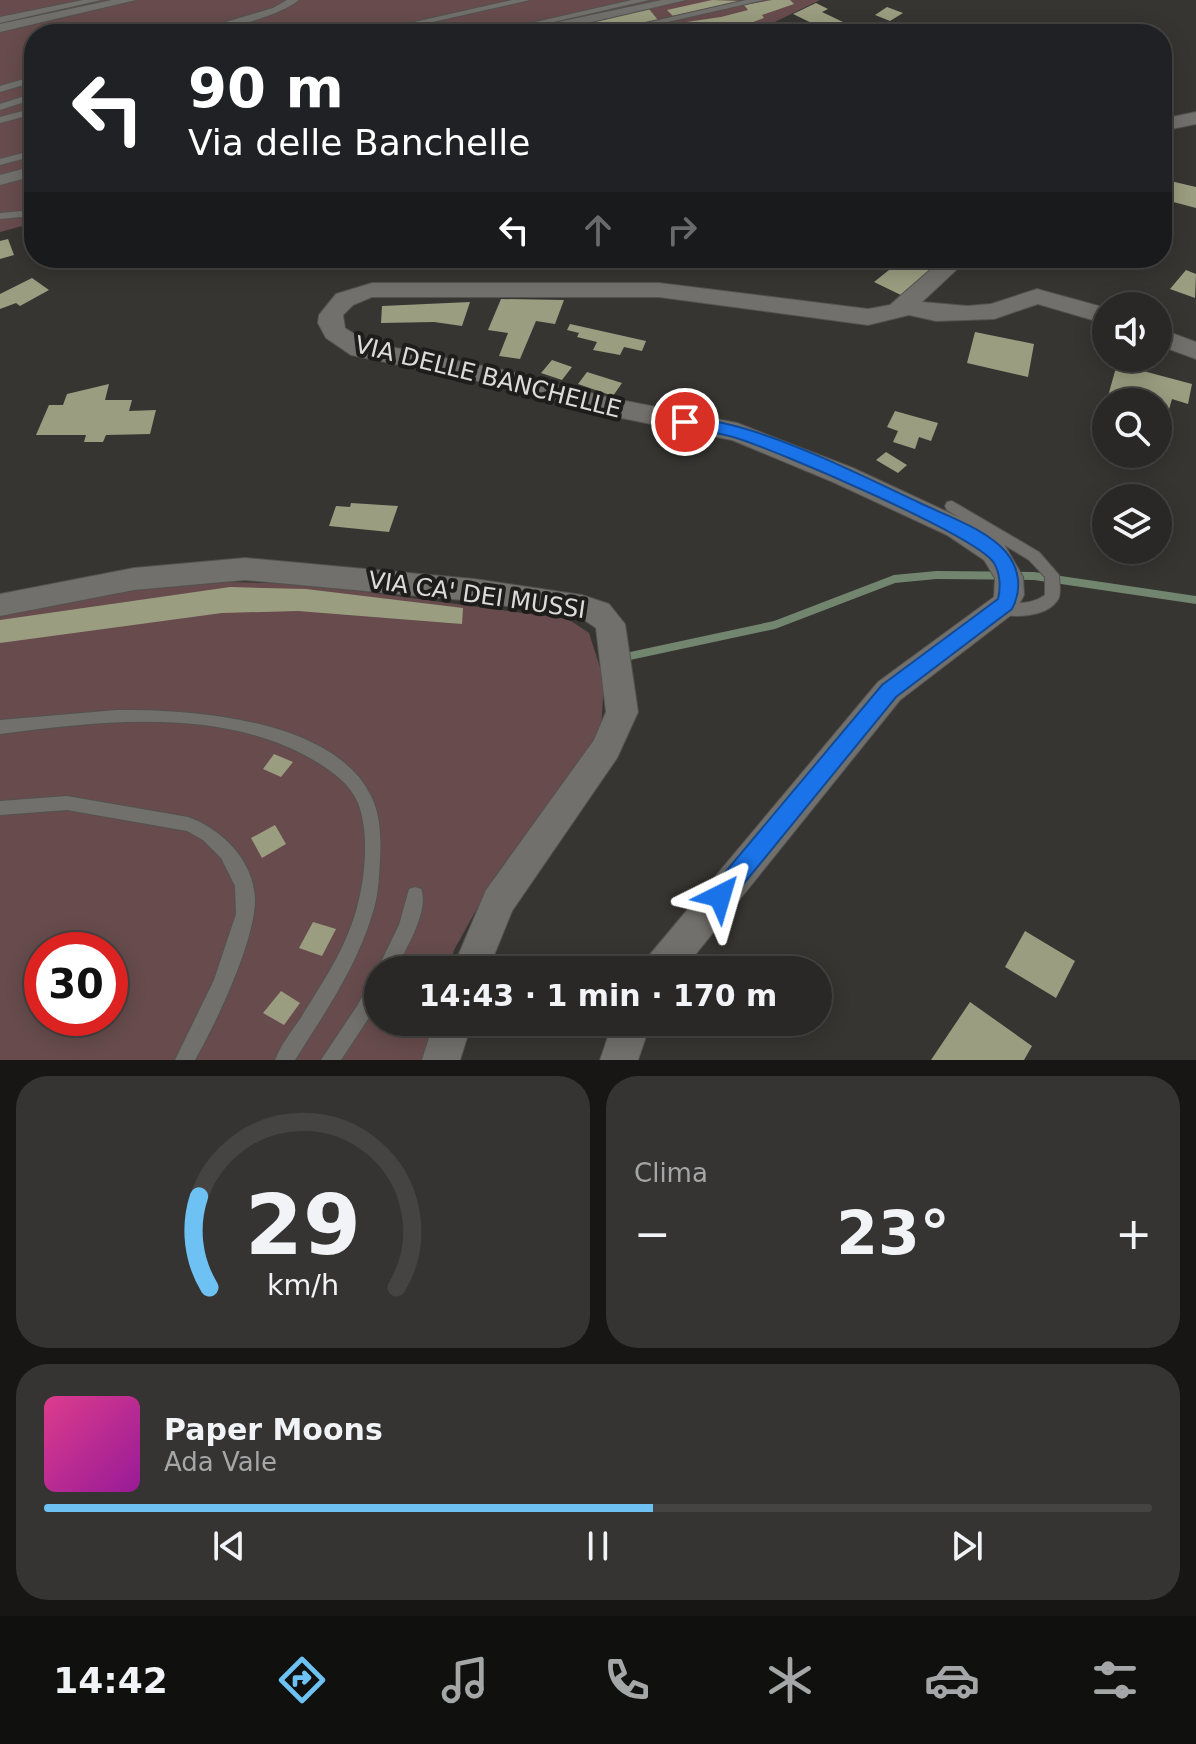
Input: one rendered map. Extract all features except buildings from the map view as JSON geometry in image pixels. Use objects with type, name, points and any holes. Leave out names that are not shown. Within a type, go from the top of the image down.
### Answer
[{"type":"street","points":[[0,28],[130,0]]},
{"type":"street","points":[[563,24],[650,3],[680,0]]},
{"type":"street","points":[[650,3],[667,20]]},
{"type":"street","points":[[1172,123],[1196,118]]},
{"type":"street","points":[[0,180],[24,174]]},
{"type":"street","name":"VIA DELLE BANCHELLE","points":[[947,268],[904,306],[868,317],[659,290],[482,292],[399,289],[372,290],[343,298],[332,312],[330,323],[343,342],[360,349],[507,379],[606,406],[737,432],[843,475],[957,528],[994,552],[1001,559],[1009,577],[1009,595],[1000,609]]},
{"type":"street","name":"VIA DELLE BANCHELLE","points":[[904,306],[936,313],[967,314],[994,311],[1037,296],[1092,312]]},
{"type":"street","points":[[1172,342],[1196,351]]},
{"type":"street","name":"VIA CA' DEI MUSSI","points":[[0,605],[134,579],[245,569],[474,590],[582,606],[599,612],[610,624],[622,712],[606,748],[498,901],[476,956]]},
{"type":"street","points":[[671,956],[889,691],[1000,609]]},
{"type":"street","points":[[441,1060],[449,1036]]},
{"type":"street","points":[[619,1060],[627,1036]]},
{"type":"lane","points":[[0,20],[96,0]]},
{"type":"lane","points":[[226,24],[276,10],[294,0]]},
{"type":"lane","points":[[411,24],[525,0]]},
{"type":"lane","points":[[648,24],[759,0]]},
{"type":"lane","points":[[540,24],[650,3]]},
{"type":"lane","points":[[0,89],[24,82]]},
{"type":"lane","points":[[0,107],[24,99]]},
{"type":"lane","points":[[0,120],[24,114]]},
{"type":"lane","points":[[0,162],[24,156]]},
{"type":"lane","points":[[0,216],[24,214]]},
{"type":"lane","points":[[952,506],[1034,556],[1052,575],[1052,597],[1043,605],[1031,610],[1000,609]]},
{"type":"lane","points":[[0,727],[119,717],[191,719],[284,740],[313,751],[349,777],[363,797],[373,840],[371,875],[362,921],[338,972],[284,1060]]},
{"type":"lane","points":[[0,808],[67,803],[188,824],[204,829],[234,862],[246,898],[237,943],[200,1036],[184,1060]]},
{"type":"lane","points":[[393,956],[408,926],[415,895]]},
{"type":"lane","points":[[330,1060],[364,1012]]},
{"type":"shaded area","points":[[0,0],[820,0],[771,24],[24,24],[24,226],[0,232]]},
{"type":"shaded area","points":[[226,582],[306,584],[568,619],[589,633],[604,680],[601,731],[495,876],[452,956],[364,956],[364,1036],[434,1036],[428,1060],[0,1060],[0,613],[137,590]]},
{"type":"waterway","points":[[630,656],[775,625],[894,579],[936,575],[1034,576],[1196,600]]},
{"type":"route","points":[[685,422],[737,432],[843,475],[957,528],[994,552],[1001,559],[1009,577],[1009,595],[1005,604],[889,691],[720,896]]}]
